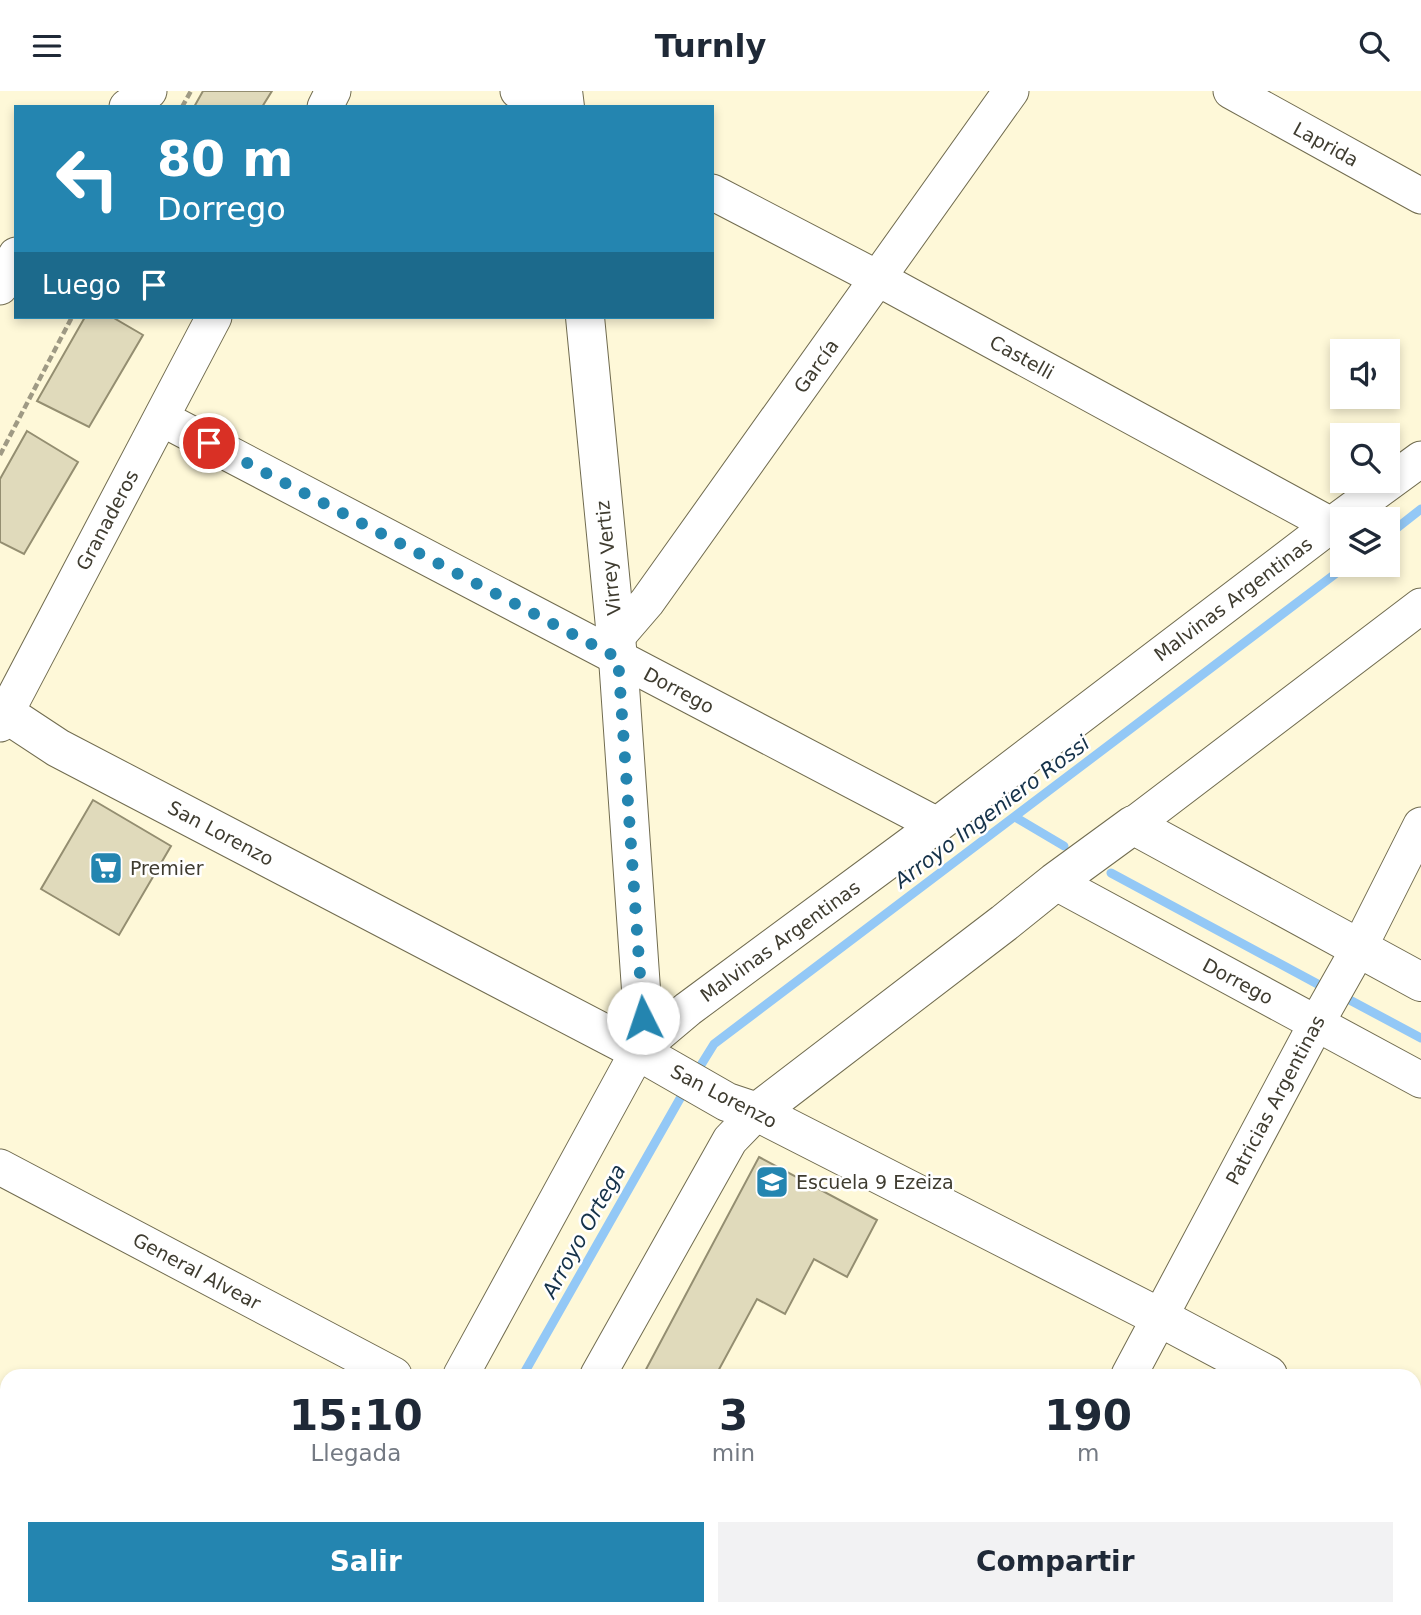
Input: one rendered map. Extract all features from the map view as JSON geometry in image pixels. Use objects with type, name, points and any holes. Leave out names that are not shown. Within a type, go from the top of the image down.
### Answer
[{"type":"street","points":[[130,105],[149,91]]},
{"type":"street","points":[[518,91],[544,105]]},
{"type":"street","name":"García","points":[[617,648],[1011,91]]},
{"type":"street","name":"Laprida","points":[[1231,91],[1421,196]]},
{"type":"street","name":"Castelli","points":[[714,193],[879,278],[1330,524]]},
{"type":"street","points":[[0,287],[14,259]]},
{"type":"street","name":"Granaderos","points":[[2,715],[213,319]]},
{"type":"street","name":"Virrey Vertiz","points":[[585,319],[617,648],[643,1018],[651,1058]]},
{"type":"street","name":"Dorrego","points":[[160,418],[617,648],[937,825]]},
{"type":"street","name":"Malvinas Argentinas","points":[[1356,507],[1421,459]]},
{"type":"street","name":"Malvinas Argentinas","points":[[465,1369],[651,1058],[688,1009],[937,825],[1330,526]]},
{"type":"street","points":[[600,1369],[730,1140],[742,1107],[994,931],[1421,606]]},
{"type":"street","name":"San Lorenzo","points":[[2,715],[58,748],[742,1107],[1257,1369]]},
{"type":"street","points":[[1133,825],[1421,982]]},
{"type":"street","name":"Patricias Argentinas","points":[[1132,1369],[1359,948],[1421,825]]},
{"type":"street","name":"Dorrego","points":[[1055,882],[1421,1080]]},
{"type":"street","name":"General Alvear","points":[[0,1167],[383,1369]]},
{"type":"path","points":[[0,455],[71,319]]},
{"type":"building","points":[[203,91],[272,91],[263,105],[195,105]]},
{"type":"building","points":[[84,319],[115,319],[143,335],[89,427],[37,401]]},
{"type":"building","points":[[27,431],[78,462],[24,554],[0,542],[0,479]]},
{"type":"building","name":"Premier","points":[[93,800],[171,846],[119,935],[41,889]]},
{"type":"building","points":[[759,1157],[877,1220],[847,1277],[814,1259],[785,1314],[757,1299],[719,1369],[646,1369]]},
{"type":"waterway","name":"Arroyo Ingeniero Rossi","points":[[1400,526],[1421,509]]},
{"type":"waterway","name":"Arroyo Ingeniero Rossi","points":[[696,1073],[714,1044],[1331,577]]},
{"type":"waterway","points":[[1015,817],[1064,846]]},
{"type":"waterway","points":[[1111,873],[1325,988]]},
{"type":"waterway","points":[[1346,998],[1421,1038]]},
{"type":"waterway","name":"Arroyo Ortega","points":[[526,1369],[686,1088]]},
{"type":"place","name":"Premier","points":[[106,868]]},
{"type":"place","name":"Escuela 9 Ezeiza","points":[[772,1182]]},
{"type":"route","points":[[209,443],[618,658],[643,1018]]}]
